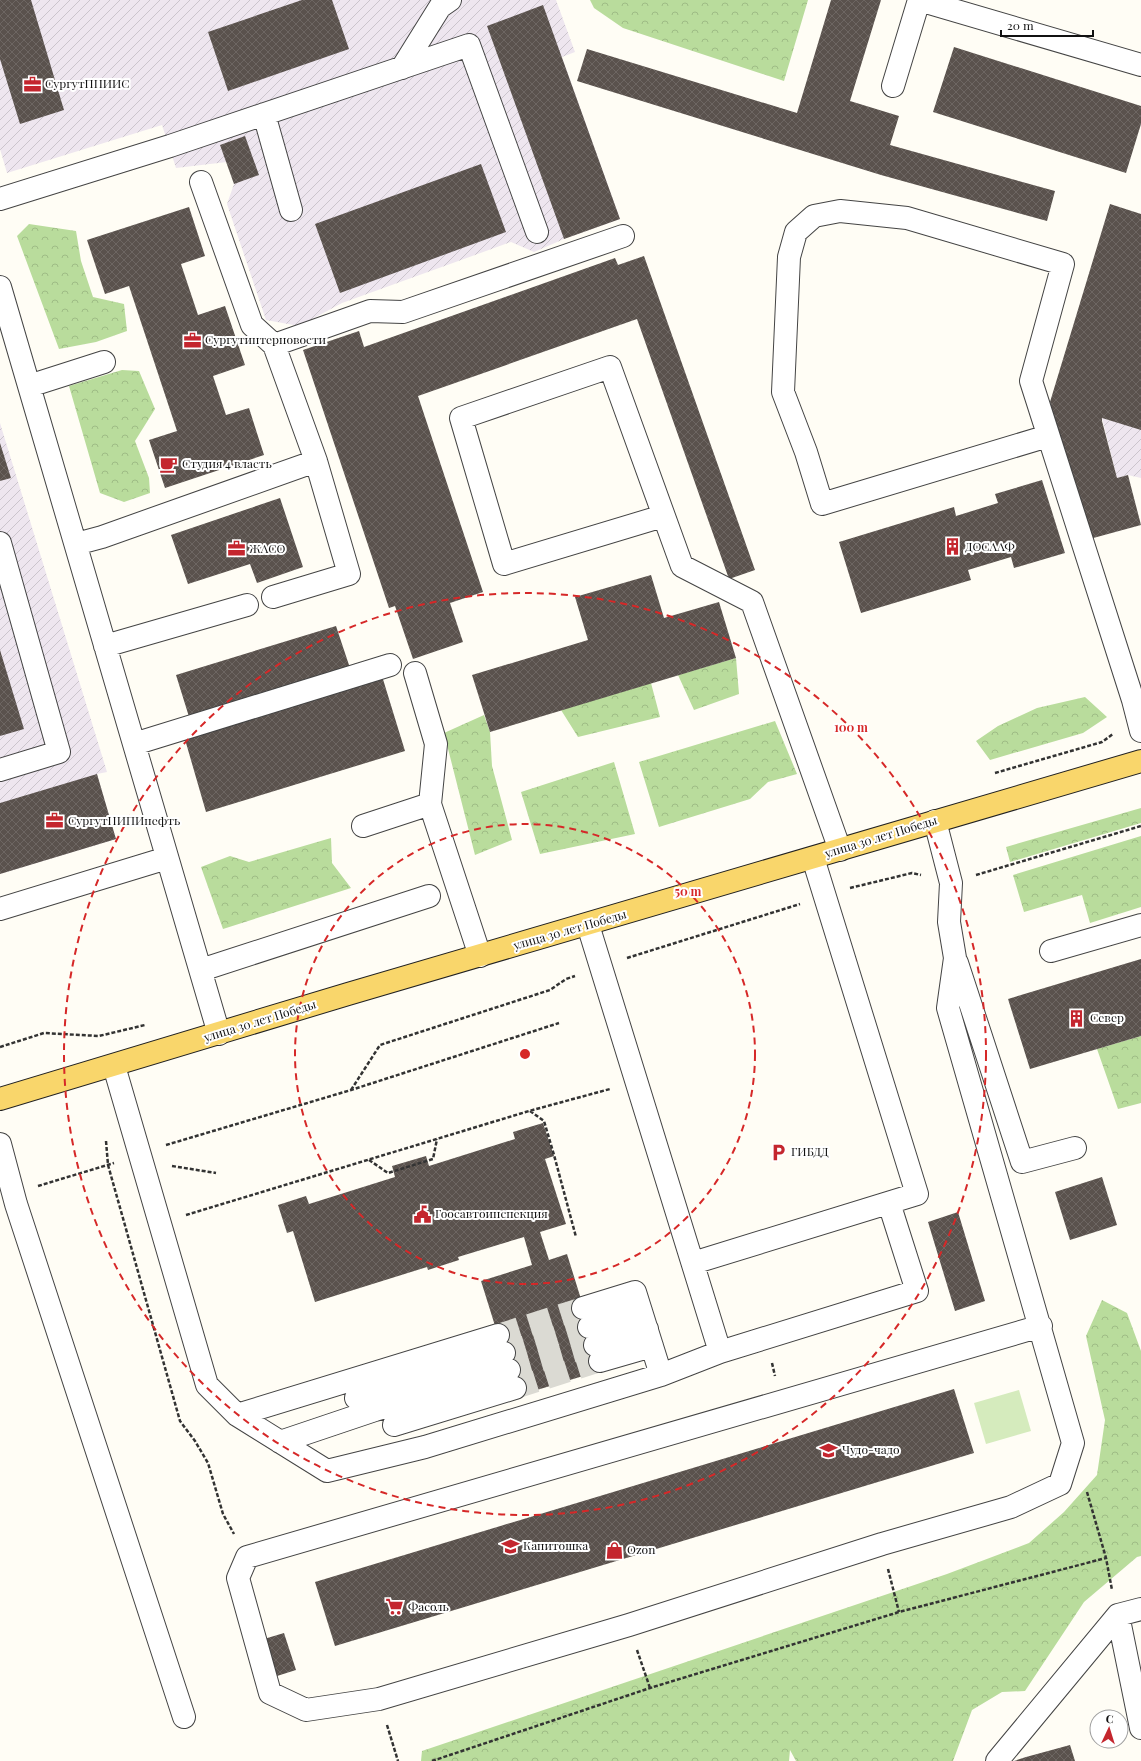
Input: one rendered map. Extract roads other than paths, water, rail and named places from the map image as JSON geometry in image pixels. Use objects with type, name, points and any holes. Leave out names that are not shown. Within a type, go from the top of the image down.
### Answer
[{"type":"main road","name":"улица 30 лет Победы","points":[[0,1099],[1141,761]]},
{"type":"lane","points":[[402,68],[440,7],[450,0]]},
{"type":"lane","points":[[894,86],[919,0],[1141,65]]},
{"type":"lane","points":[[0,199],[170,146],[469,45],[537,232]]},
{"type":"lane","points":[[264,114],[291,210]]},
{"type":"lane","points":[[201,182],[252,325],[274,345],[316,461],[349,574],[273,597]]},
{"type":"lane","points":[[1048,436],[822,504],[806,452],[783,392],[789,257],[796,232],[814,216],[840,211],[907,218],[1063,264],[1031,380],[1138,711]]},
{"type":"lane","points":[[274,345],[370,311],[403,312],[623,236]]},
{"type":"lane","points":[[0,287],[219,1034]]},
{"type":"lane","points":[[29,386],[104,362]]},
{"type":"lane","points":[[663,516],[504,564],[461,418],[610,367],[682,566],[752,602],[840,850]]},
{"type":"lane","points":[[76,544],[102,537],[316,461]]},
{"type":"lane","points":[[0,543],[59,752],[0,770]]},
{"type":"lane","points":[[106,646],[247,605]]},
{"type":"lane","points":[[134,744],[390,666]]},
{"type":"lane","points":[[415,673],[436,744],[430,804],[480,956]]},
{"type":"lane","points":[[362,826],[430,804]]},
{"type":"lane","points":[[935,821],[951,883],[949,922],[956,958],[1022,1162],[1075,1148]]},
{"type":"lane","points":[[0,909],[168,858]]},
{"type":"lane","points":[[693,1263],[917,1194],[813,858]]},
{"type":"lane","points":[[200,970],[430,896]]},
{"type":"lane","points":[[588,925],[720,1352]]},
{"type":"lane","points":[[1051,951],[1141,925]]},
{"type":"lane","points":[[956,958],[948,1008],[1041,1326],[1073,1443],[1060,1484],[1011,1507],[882,1544],[629,1625],[380,1699],[306,1710],[270,1693],[238,1578],[247,1557],[1041,1326]]},
{"type":"lane","points":[[114,1066],[207,1385],[237,1415],[327,1471],[425,1447],[661,1375],[720,1352],[917,1291],[889,1203]]},
{"type":"lane","points":[[0,1144],[13,1194],[184,1717]]},
{"type":"lane","points":[[647,1329],[592,1335],[636,1292],[661,1375]]},
{"type":"lane","points":[[237,1415],[339,1384],[506,1361]]},
{"type":"lane","points":[[280,1442],[375,1410],[506,1361]]},
{"type":"lane","points":[[356,1398],[506,1361]]},
{"type":"lane","points":[[394,1425],[506,1361]]},
{"type":"lane","points":[[339,1384],[356,1398],[375,1410],[425,1447]]},
{"type":"lane","points":[[997,1761],[1118,1615],[1141,1609]]},
{"type":"lane","points":[[1118,1615],[1141,1728]]},
{"type":"tunnel","points":[[498,1335],[583,1308]]},
{"type":"tunnel","points":[[504,1353],[589,1327]]},
{"type":"tunnel","points":[[509,1370],[595,1345]]},
{"type":"tunnel","points":[[515,1388],[600,1361]]},
{"type":"place","name":"СургутПНИИС","points":[[32,84]]},
{"type":"place","name":"Сургутинтерновости","points":[[192,340]]},
{"type":"place","name":"Студия 4 власть","points":[[169,464]]},
{"type":"place","name":"ДОСААФ","points":[[952,547]]},
{"type":"place","name":"ЖАСО","points":[[236,549]]},
{"type":"place","name":"СургутНИПИнефть","points":[[55,821]]},
{"type":"place","name":"Север","points":[[1077,1018]]},
{"type":"place","name":"ГИБДД","points":[[778,1152]]},
{"type":"place","name":"Гоосавтоинспекция","points":[[422,1214]]},
{"type":"place","name":"Чудо-чадо","points":[[829,1450]]},
{"type":"place","name":"Капитошка","points":[[510,1546]]},
{"type":"place","name":"Ozon","points":[[614,1550]]},
{"type":"place","name":"Фасоль","points":[[395,1607]]}]
